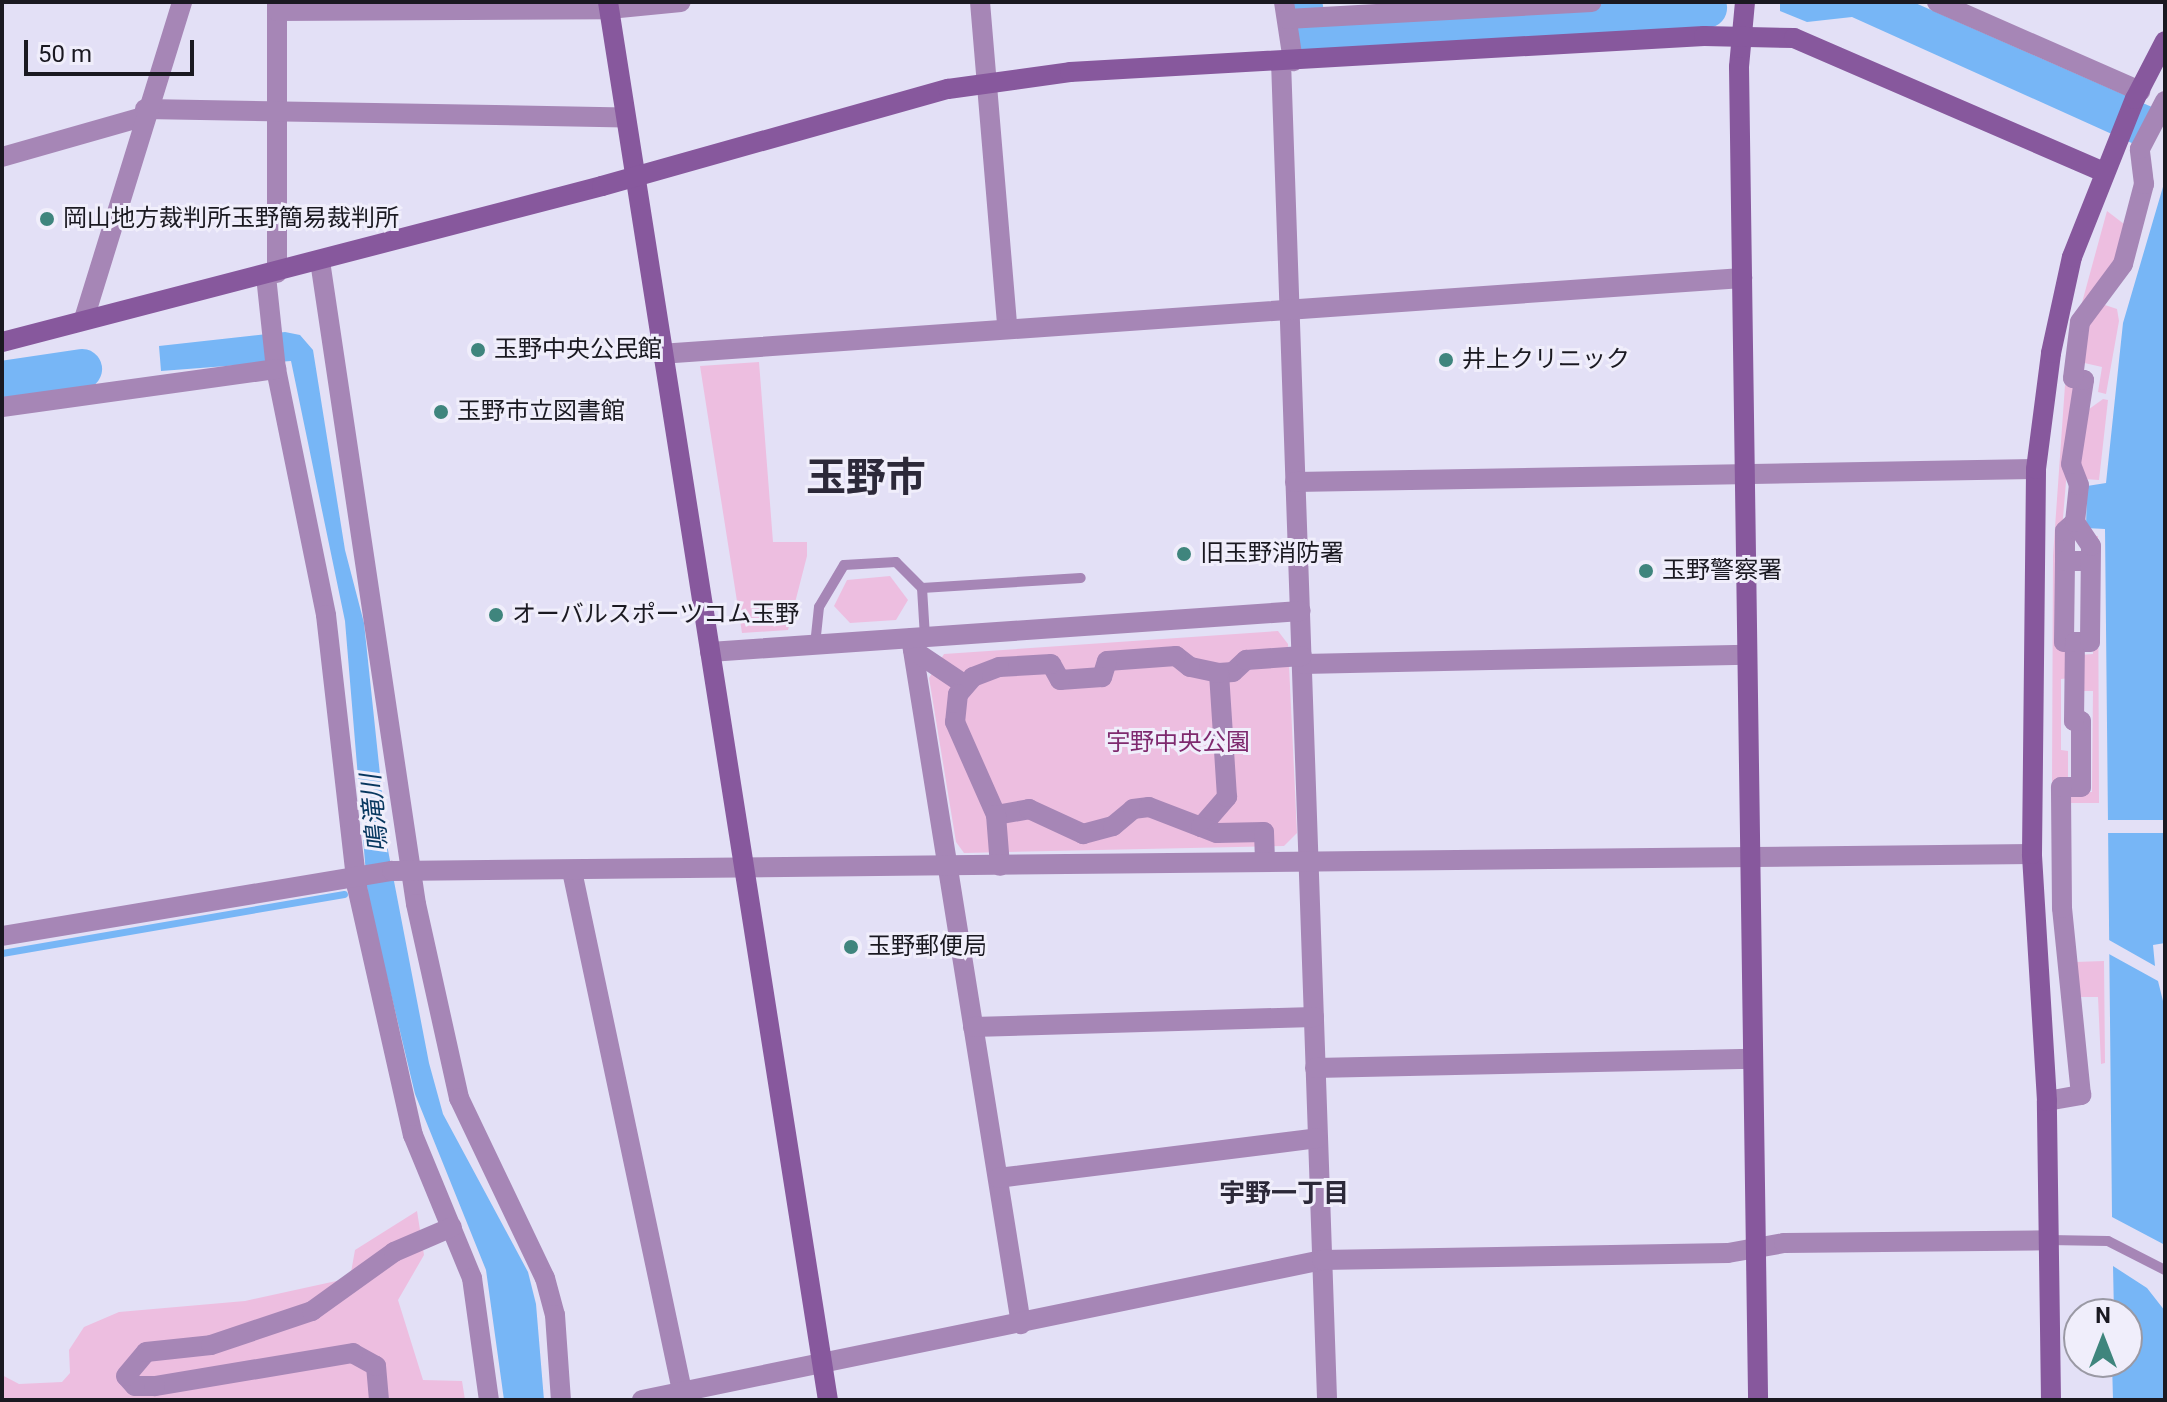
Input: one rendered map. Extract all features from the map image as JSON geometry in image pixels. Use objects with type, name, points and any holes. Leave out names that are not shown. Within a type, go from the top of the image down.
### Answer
[{"type":"street","points":[[84,319],[143,113],[182,2]]},
{"type":"street","points":[[489,1400],[472,1278],[413,1135],[361,874],[326,615],[275,365],[272,274],[277,6],[681,2]]},
{"type":"street","points":[[980,2],[1007,326]]},
{"type":"street","points":[[1327,1400],[1288,309],[1287,61],[1295,14],[1592,2]]},
{"type":"street","points":[[1745,2],[1741,36],[1742,278],[1758,1400]]},
{"type":"street","points":[[1945,3],[2137,95]]},
{"type":"street","points":[[609,5],[660,354],[828,1400]]},
{"type":"street","points":[[2,342],[272,274],[986,82],[1287,61],[1741,36],[1794,38],[2104,172]]},
{"type":"street","points":[[2051,1400],[2047,1101],[2032,854],[2036,469],[2059,308],[2104,172],[2137,95],[2165,41]]},
{"type":"street","points":[[2075,522],[2065,531],[2064,642],[2090,642],[2091,546],[2075,522],[2079,485],[2071,464],[2084,380],[2073,378],[2080,322],[2123,264],[2144,184],[2140,149],[2161,105]]},
{"type":"street","points":[[2,157],[143,113],[625,117]]},
{"type":"street","points":[[320,261],[378,622],[401,871],[459,1098],[545,1278],[555,1315],[561,1400]]},
{"type":"street","points":[[660,354],[1007,326],[1742,278]]},
{"type":"street","points":[[2,407],[275,365]]},
{"type":"street","points":[[1295,482],[2036,469]]},
{"type":"street","points":[[2065,561],[2090,561]]},
{"type":"street","points":[[710,652],[917,642],[1301,611]]},
{"type":"street","points":[[917,642],[965,685]]},
{"type":"street","points":[[917,642],[948,866],[1021,1324]]},
{"type":"street","points":[[2047,1101],[2081,1095],[2062,863],[2061,787],[2081,787],[2081,721],[2074,721],[2075,642]]},
{"type":"street","points":[[1000,866],[996,815],[958,736],[954,709],[965,685],[999,667],[1051,664],[1060,680],[1102,677],[1107,661],[1176,656],[1190,667],[1219,673],[1233,672],[1246,660],[1747,655]]},
{"type":"street","points":[[1201,827],[1227,797],[1219,673]]},
{"type":"street","points":[[996,815],[1029,809],[1083,834],[1113,826],[1133,809],[1149,807],[1217,833],[1264,832],[1265,861]]},
{"type":"street","points":[[2,936],[361,874],[401,871],[745,871],[1750,854],[2032,854]]},
{"type":"street","points":[[572,871],[683,1396]]},
{"type":"street","points":[[973,1027],[1314,1017]]},
{"type":"street","points":[[1315,1068],[1753,1059]]},
{"type":"street","points":[[998,1178],[1318,1138]]},
{"type":"street","points":[[379,1400],[376,1366],[353,1353],[155,1386],[135,1386],[126,1376],[146,1352],[211,1345],[312,1311],[394,1252],[452,1227]]},
{"type":"street","points":[[642,1400],[683,1396],[1322,1260],[1756,1248],[1784,1243],[2049,1240]]},
{"type":"lane","points":[[815,645],[819,607],[844,565],[896,562],[922,588],[1081,578]]},
{"type":"lane","points":[[917,642],[922,588]]},
{"type":"lane","points":[[2049,1240],[2108,1241],[2165,1270]]},
{"type":"green space","points":[[2107,211],[2124,224],[2122,250],[2080,310]]},
{"type":"green space","points":[[2105,305],[2117,309],[2119,321],[2106,394],[2098,392],[2102,367],[2080,362],[2088,321]]},
{"type":"green space","points":[[759,362],[773,542],[807,542],[807,556],[788,630],[742,633],[700,366]]},
{"type":"green space","points":[[2065,385],[2074,385],[2060,554],[2070,649],[2070,678],[2061,679],[2061,750],[2068,751],[2068,782],[2052,782],[2053,556]]},
{"type":"green space","points":[[2103,399],[2108,400],[2099,480],[2084,479],[2078,464],[2085,412]]},
{"type":"green space","points":[[2090,536],[2098,536],[2099,803],[2069,803],[2069,792],[2092,792],[2093,691],[2079,691],[2080,655],[2093,654],[2095,547]]},
{"type":"green space","points":[[890,576],[908,600],[896,620],[850,623],[834,606],[847,580]]},
{"type":"green space","name":"宇野中央公園","points":[[1278,631],[1288,644],[1297,833],[1284,846],[964,853],[956,842],[929,678],[944,654]]},
{"type":"green space","points":[[2104,961],[2105,1063],[2101,1064],[2098,997],[2079,997],[2075,962]]},
{"type":"green space","points":[[417,1211],[424,1255],[398,1300],[423,1380],[462,1381],[465,1400],[2,1400],[2,1375],[19,1384],[62,1382],[70,1373],[69,1350],[84,1327],[119,1312],[245,1301],[350,1278],[355,1250]]},
{"type":"water","points":[[1780,2],[1913,2],[2161,111],[2145,149],[1852,17],[1807,22],[1780,11]]},
{"type":"water","points":[[2165,180],[2165,1245],[2112,1217],[2105,529],[2086,528],[2087,486],[2106,483],[2123,323]]},
{"type":"water","points":[[285,332],[300,335],[313,350],[345,550],[364,623],[388,850],[429,1063],[443,1114],[528,1272],[536,1304],[544,1400],[504,1400],[486,1270],[415,1094],[368,898],[345,621],[291,361],[161,371],[159,346]]},
{"type":"water","points":[[2113,1266],[2147,1288],[2165,1311],[2165,1400],[2113,1400],[2112,1378],[2143,1378],[2143,1298],[2114,1298]]},
{"type":"pier","points":[[2108,820],[2165,820],[2165,833],[2108,833]]},
{"type":"pier","points":[[2109,940],[2155,966],[2153,945],[2165,943],[2165,1009],[2158,981],[2109,954]]},
{"type":"waterway","points":[[1302,2],[1308,35],[1707,8]]},
{"type":"waterway","name":"鳴滝川","points":[[2,381],[82,369]]},
{"type":"waterway","points":[[2,953],[344,894]]},
{"type":"place","name":"岡山地方裁判所玉野簡易裁判所","points":[[47,219]]},
{"type":"place","name":"玉野中央公民館","points":[[478,350]]},
{"type":"place","name":"井上クリニック","points":[[1446,360]]},
{"type":"place","name":"玉野市立図書館","points":[[441,412]]},
{"type":"place","name":"旧玉野消防署","points":[[1184,554]]},
{"type":"place","name":"玉野警察署","points":[[1646,571]]},
{"type":"place","name":"オーバルスポーツコム玉野","points":[[496,615]]},
{"type":"place","name":"玉野郵便局","points":[[851,947]]},
{"type":"district","name":"玉野市","points":[[866,478]]},
{"type":"district","name":"宇野一丁目","points":[[1284,1194]]}]
